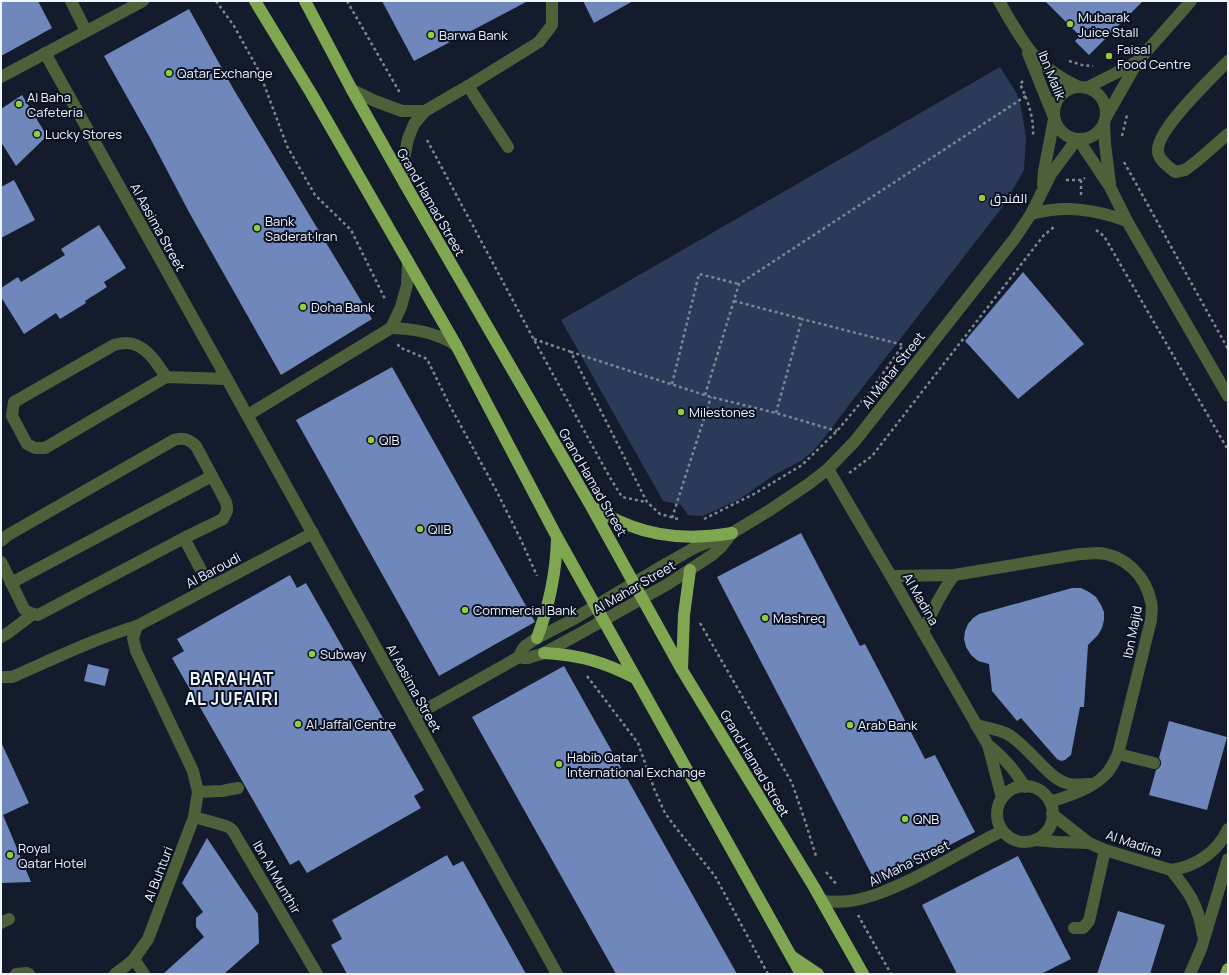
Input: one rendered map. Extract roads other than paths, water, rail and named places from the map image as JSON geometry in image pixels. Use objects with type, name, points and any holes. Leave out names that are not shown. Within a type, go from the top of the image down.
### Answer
[{"type":"main road","points":[[255,1],[311,93],[456,345],[557,537],[800,974]]},
{"type":"main road","name":"Grand Hamad Street","points":[[305,1],[352,90],[591,506],[682,670],[822,901],[863,974]]},
{"type":"main road","points":[[591,506],[606,516],[627,525],[638,529],[671,536],[701,537],[732,533]]},
{"type":"main road","points":[[537,638],[550,598],[556,564],[557,537]]},
{"type":"main road","points":[[682,670],[682,634],[690,570]]},
{"type":"main road","points":[[544,653],[580,656],[618,669],[635,678]]},
{"type":"main road","points":[[790,955],[818,974]]},
{"type":"main road","points":[[1226,974],[1228,969]]},
{"type":"street","points":[[71,1],[86,31]]},
{"type":"street","points":[[1,77],[143,1]]},
{"type":"street","points":[[405,184],[404,159],[412,126],[425,111],[539,42],[552,25],[552,1]]},
{"type":"street","name":"Ibn Malik","points":[[999,1],[1026,46],[1054,117]]},
{"type":"street","points":[[1138,61],[1114,74],[1083,87],[1072,88],[1060,95],[1054,108],[1054,117],[1057,126],[1062,132],[1069,137],[1078,139],[1092,136],[1097,133],[1138,61],[1191,1]]},
{"type":"street","name":"Ibn Malik","points":[[1026,46],[1043,65],[1057,75],[1083,87]]},
{"type":"street","name":"Al Aasima Street","points":[[45,53],[228,379],[437,760],[557,974]]},
{"type":"street","points":[[1228,61],[1175,118],[1160,138],[1158,152],[1164,163],[1175,172],[1184,170],[1197,161],[1228,134]]},
{"type":"street","points":[[468,86],[508,147]]},
{"type":"street","points":[[1083,87],[1098,94],[1102,99],[1106,111],[1106,144],[1110,187]]},
{"type":"street","points":[[352,90],[402,111],[425,111]]},
{"type":"street","name":"Al Mahar Street","points":[[1042,191],[1044,171],[1054,117]]},
{"type":"street","points":[[1078,139],[1110,187],[1127,221],[1228,396]]},
{"type":"street","name":"Al Mahar Street","points":[[414,716],[519,657],[522,650],[537,638],[595,606],[634,582],[694,548],[732,533],[791,497],[828,469],[860,435],[1014,238],[1031,214],[1051,174],[1078,139]]},
{"type":"street","points":[[1031,214],[1044,210],[1062,208],[1080,209],[1096,211],[1127,221]]},
{"type":"street","points":[[248,415],[391,328],[401,307],[407,285],[408,261]]},
{"type":"street","points":[[391,328],[426,332],[442,337],[456,345]]},
{"type":"street","points":[[166,377],[157,362],[144,350],[132,343],[124,342],[114,345],[14,402],[12,416],[27,444],[35,448],[45,448],[166,377],[228,379]]},
{"type":"street","points":[[1,541],[174,440],[180,438],[186,439],[196,446],[226,502],[227,507],[223,519],[38,615],[24,609],[1,562]]},
{"type":"street","name":"Al Madina","points":[[828,469],[988,745],[1002,798]]},
{"type":"street","points":[[11,583],[212,476]]},
{"type":"street","name":"Al Baroudi","points":[[1,677],[12,678],[98,640],[137,626],[313,533]]},
{"type":"street","name":"Al Mahar Street","points":[[519,657],[528,658],[544,653],[643,598],[690,570],[721,547],[732,533]]},
{"type":"street","points":[[184,538],[210,587]]},
{"type":"street","name":"Ibn Majid","points":[[891,576],[954,576],[1080,554],[1098,553],[1113,556],[1125,562],[1137,572],[1147,585],[1152,603],[1151,620],[1118,754],[1107,774],[1051,808]]},
{"type":"street","points":[[923,632],[932,610],[942,592],[954,576]]},
{"type":"street","points":[[1,637],[13,630],[33,614]]},
{"type":"street","name":"Al Buhturi","points":[[115,974],[134,959],[148,939],[194,817],[198,792],[194,771],[136,651],[133,638],[137,626]]},
{"type":"street","points":[[976,725],[1008,734],[1025,747],[1051,774],[1059,780],[1073,784],[1092,784]]},
{"type":"street","name":"Al Madina","points":[[988,745],[1002,756],[1025,787]]},
{"type":"street","points":[[1118,754],[1154,763]]},
{"type":"street","points":[[1025,787],[1035,788],[1044,794],[1051,808],[1050,824],[1045,833],[1036,840],[1027,842],[1018,841],[1009,837],[1002,831],[997,820],[997,808],[1002,798],[1008,792],[1016,788],[1025,787]]},
{"type":"street","points":[[198,792],[222,792],[238,788]]},
{"type":"street","name":"Al Madina","points":[[1051,808],[1089,843],[1105,850],[1171,870],[1181,868],[1206,856],[1221,841],[1228,829]]},
{"type":"street","name":"Ibn Al Munthir","points":[[194,817],[221,824],[233,831],[317,974]]},
{"type":"street","name":"Al Maha Street","points":[[822,901],[850,901],[869,897],[892,889],[933,869],[1002,831]]},
{"type":"street","name":"Al Madina","points":[[1036,840],[1089,843]]},
{"type":"street","points":[[1074,928],[1083,928],[1089,921],[1105,850]]},
{"type":"street","points":[[1190,974],[1201,949],[1203,938],[1228,859]]},
{"type":"street","name":"Al Madina","points":[[1171,870],[1186,889],[1196,907],[1203,938]]},
{"type":"street","points":[[134,959],[144,974]]},
{"type":"street","points":[[16,974],[28,974]]},
{"type":"place","name":"Mubarak Juice Stall","points":[[1070,24]]},
{"type":"place","name":"Barwa Bank","points":[[431,35]]},
{"type":"place","name":"Faisal Food Centre","points":[[1109,56]]},
{"type":"place","name":"Qatar Exchange","points":[[169,73]]},
{"type":"place","name":"Al Baha Cafeteria","points":[[19,104]]},
{"type":"place","name":"Lucky Stores","points":[[37,134]]},
{"type":"place","name":"الفندق","points":[[982,198]]},
{"type":"place","name":"Bank Saderat Iran","points":[[257,228]]},
{"type":"place","name":"Doha Bank","points":[[303,307]]},
{"type":"place","name":"Milestones","points":[[681,412]]},
{"type":"place","name":"QIB","points":[[371,440]]},
{"type":"place","name":"QIIB","points":[[420,529]]},
{"type":"place","name":"Commercial Bank","points":[[465,610]]},
{"type":"place","name":"Mashreq","points":[[765,618]]},
{"type":"place","name":"Subway","points":[[312,654]]},
{"type":"place","name":"Al Jaffal Centre","points":[[298,724]]},
{"type":"place","name":"Arab Bank","points":[[850,725]]},
{"type":"place","name":"Habib Qatar International Exchange","points":[[559,764]]},
{"type":"place","name":"QNB","points":[[905,819]]},
{"type":"place","name":"Royal Qatar Hotel","points":[[10,855]]},
{"type":"district","name":"BARAHAT AL JUFAIRI","points":[[232,689]]}]
